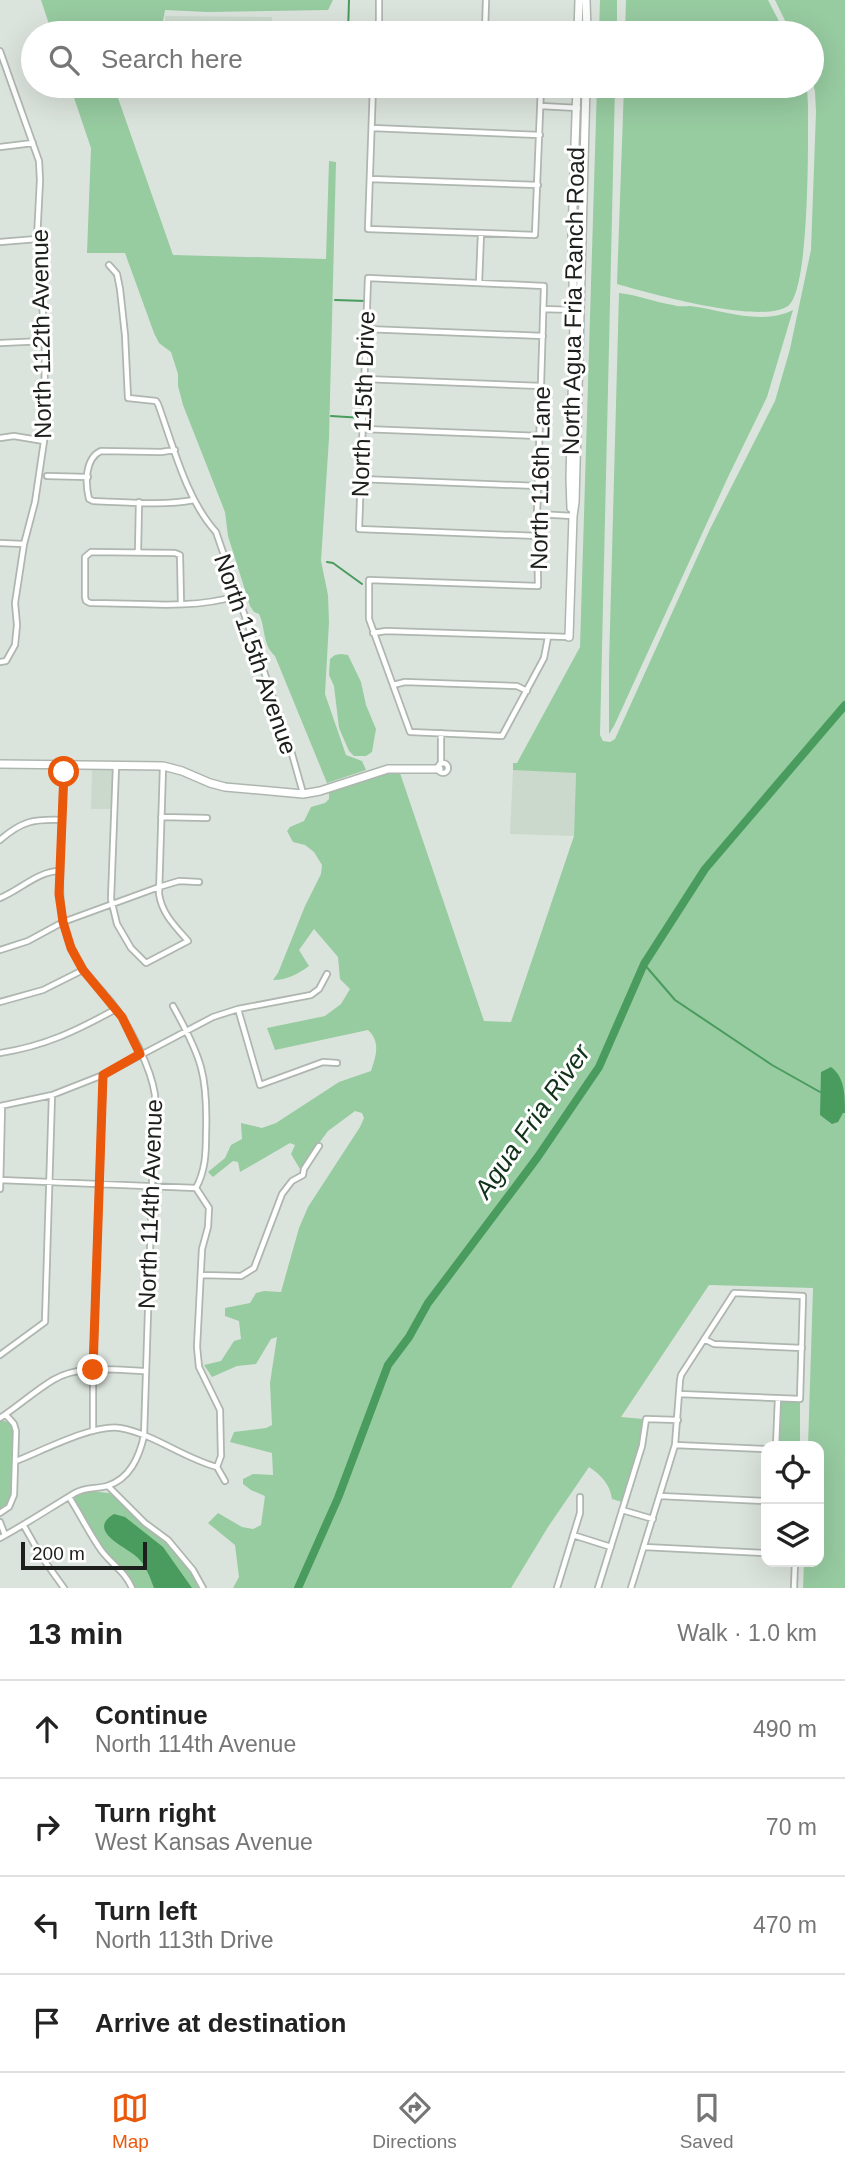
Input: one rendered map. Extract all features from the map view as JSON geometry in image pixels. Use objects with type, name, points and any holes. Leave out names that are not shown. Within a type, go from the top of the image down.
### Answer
[{"type":"street","points":[[379,0],[379,21]]},
{"type":"street","points":[[485,21],[486,0]]},
{"type":"street","points":[[579,0],[579,21]]},
{"type":"street","points":[[586,0],[587,21]]},
{"type":"street","name":"North 112th Avenue","points":[[0,51],[40,169],[37,239],[45,341],[44,441],[15,603],[15,645],[3,661]]},
{"type":"street","points":[[373,98],[368,229],[536,236],[541,98]]},
{"type":"street","name":"North Agua Fria Ranch Road","points":[[576,98],[572,235],[577,310]]},
{"type":"street","name":"North Agua Fria Ranch Road","points":[[569,637],[573,516],[570,478],[585,98]]},
{"type":"street","points":[[541,106],[585,108]]},
{"type":"street","points":[[372,128],[540,135]]},
{"type":"street","points":[[0,147],[33,143]]},
{"type":"street","points":[[370,178],[538,185]]},
{"type":"street","points":[[479,283],[481,233]]},
{"type":"street","points":[[0,242],[37,239]]},
{"type":"street","name":"North 115th Avenue","points":[[109,265],[117,274],[120,289],[128,398],[156,401],[194,500],[202,517],[216,532],[290,747],[303,794]]},
{"type":"street","name":"North 115th Drive","points":[[479,283],[368,278],[359,529],[538,536]]},
{"type":"street","name":"North 116th Lane","points":[[368,582],[538,586],[537,514],[544,286],[479,283]]},
{"type":"street","points":[[543,309],[577,310]]},
{"type":"street","points":[[366,329],[543,336]]},
{"type":"street","points":[[0,343],[45,341]]},
{"type":"street","points":[[365,379],[541,386]]},
{"type":"street","points":[[364,429],[540,436]]},
{"type":"street","points":[[0,438],[14,436],[44,441]]},
{"type":"street","points":[[174,450],[101,451],[93,455],[89,461],[89,499],[180,503],[194,500]]},
{"type":"street","points":[[47,476],[88,477]]},
{"type":"street","points":[[360,478],[538,486]]},
{"type":"street","points":[[138,553],[139,502]]},
{"type":"street","points":[[537,514],[573,516]]},
{"type":"street","points":[[0,544],[24,544]]},
{"type":"street","points":[[181,604],[180,555],[91,552],[85,557],[86,601],[181,604],[217,602],[237,596]]},
{"type":"street","points":[[362,584],[368,582],[368,613],[373,633],[410,732],[502,736],[544,658],[548,637]]},
{"type":"street","points":[[373,633],[386,631],[569,637]]},
{"type":"street","points":[[393,685],[405,682],[517,687],[527,691]]},
{"type":"street","points":[[0,764],[163,766],[225,787],[303,794],[387,769],[440,767],[441,733]]},
{"type":"street","name":"North 114th Avenue","points":[[64,765],[59,900],[63,922],[71,948],[83,970],[126,1023],[150,1073],[155,1095],[144,1436],[136,1461],[125,1475],[108,1486]]},
{"type":"street","points":[[116,765],[112,904],[117,924],[131,948],[146,963],[188,941],[160,904],[163,766]]},
{"type":"street","points":[[161,817],[207,818]]},
{"type":"street","points":[[0,840],[19,825],[30,821],[62,820]]},
{"type":"street","points":[[0,898],[47,872],[60,871]]},
{"type":"street","points":[[0,950],[28,941],[63,922],[159,887],[179,881],[199,882]]},
{"type":"street","points":[[0,1002],[43,990],[83,970]]},
{"type":"street","points":[[0,1189],[1,1106],[52,1095],[103,1075],[213,1017],[238,1009],[311,995],[319,989],[327,974]]},
{"type":"street","points":[[173,1006],[200,1060],[207,1096],[205,1165],[196,1188]]},
{"type":"street","points":[[0,1054],[56,1040],[116,1009]]},
{"type":"street","points":[[238,1009],[260,1085],[323,1062],[337,1063]]},
{"type":"street","points":[[93,1431],[103,1075]]},
{"type":"street","points":[[0,1355],[45,1322],[52,1095]]},
{"type":"street","points":[[201,1275],[241,1276],[254,1268],[282,1194],[292,1181],[303,1175],[319,1146]]},
{"type":"street","points":[[0,1180],[196,1188]]},
{"type":"street","points":[[196,1188],[209,1208],[202,1249],[197,1347],[200,1367],[220,1410],[221,1456],[217,1466]]},
{"type":"street","points":[[274,1190],[282,1194]]},
{"type":"street","points":[[631,1588],[675,1445],[678,1420],[679,1394],[681,1374],[734,1293],[803,1296],[800,1399],[679,1394]]},
{"type":"street","points":[[704,1339],[714,1344],[802,1348]]},
{"type":"street","points":[[0,1418],[55,1379],[74,1371],[145,1371]]},
{"type":"street","points":[[776,1441],[778,1398]]},
{"type":"street","points":[[0,1513],[9,1507],[13,1500],[16,1461],[16,1430],[6,1415]]},
{"type":"street","points":[[598,1588],[642,1446],[646,1419],[678,1420]]},
{"type":"street","points":[[16,1461],[93,1431],[118,1428],[144,1436],[203,1463],[217,1466],[225,1481]]},
{"type":"street","points":[[675,1445],[761,1449]]},
{"type":"street","points":[[0,1522],[3,1536],[85,1489],[108,1486],[145,1523],[168,1540],[193,1570],[203,1588]]},
{"type":"street","points":[[660,1496],[761,1501]]},
{"type":"street","points":[[69,1497],[100,1548],[128,1577],[132,1588]]},
{"type":"street","points":[[557,1588],[580,1513],[580,1497]]},
{"type":"street","points":[[622,1510],[653,1519]]},
{"type":"street","points":[[24,1525],[41,1556],[64,1588]]},
{"type":"street","points":[[573,1535],[611,1547]]},
{"type":"street","points":[[644,1547],[761,1553]]},
{"type":"street","points":[[794,1588],[795,1567]]},
{"type":"shaded area","points":[[41,0],[333,0],[328,10],[165,10],[163,21],[48,21]]},
{"type":"shaded area","points":[[600,0],[617,0],[617,21],[599,21]]},
{"type":"shaded area","points":[[626,0],[768,0],[779,21],[625,21]]},
{"type":"shaded area","points":[[775,0],[845,0],[845,1588],[803,1588],[804,1567],[824,1567],[824,1441],[808,1441],[813,1288],[709,1285],[621,1417],[643,1419],[638,1449],[622,1502],[612,1499],[604,1480],[589,1467],[511,1588],[233,1588],[239,1577],[235,1545],[208,1523],[218,1513],[242,1527],[253,1529],[261,1525],[265,1496],[243,1484],[243,1479],[253,1474],[273,1475],[272,1453],[230,1442],[234,1432],[272,1425],[270,1383],[277,1337],[271,1339],[256,1364],[237,1366],[212,1377],[204,1365],[221,1361],[234,1341],[241,1339],[239,1321],[225,1316],[225,1308],[250,1303],[256,1293],[281,1292],[299,1228],[308,1207],[364,1118],[362,1113],[355,1111],[328,1131],[300,1169],[291,1154],[295,1145],[290,1143],[240,1172],[238,1162],[233,1161],[213,1177],[208,1172],[225,1158],[231,1145],[242,1139],[241,1123],[262,1128],[276,1123],[339,1082],[371,1071],[376,1049],[375,1039],[368,1030],[275,1050],[267,1028],[325,1016],[341,1004],[350,989],[340,979],[338,957],[314,929],[299,950],[309,966],[292,976],[273,980],[321,874],[322,865],[314,852],[305,845],[293,842],[287,831],[304,821],[311,807],[325,803],[329,799],[329,791],[381,774],[400,773],[484,1021],[511,1022],[574,836],[576,773],[513,770],[513,763],[517,763],[580,647],[597,98],[615,98],[600,735],[603,741],[610,742],[615,739],[710,529],[775,401],[790,349],[811,250],[815,98],[824,98],[824,21],[785,21]]},
{"type":"shaded area","points":[[165,16],[272,17],[272,21],[165,21]]},
{"type":"shaded area","points":[[74,98],[118,98],[173,255],[326,259],[329,161],[336,162],[329,438],[321,561],[328,595],[329,622],[325,694],[346,755],[362,761],[366,770],[327,783],[275,656],[268,646],[259,614],[250,606],[228,536],[225,512],[183,405],[171,352],[159,343],[154,333],[125,253],[87,253],[91,148]]},
{"type":"shaded area","points":[[624,98],[808,98],[804,245],[795,294],[788,306],[774,311],[730,310],[617,284]]},
{"type":"shaded area","points":[[619,293],[677,306],[742,316],[768,317],[793,310],[767,397],[609,734],[609,664]]},
{"type":"shaded area","points":[[341,654],[348,655],[361,682],[366,705],[376,729],[372,752],[366,756],[354,756],[349,751],[339,728],[334,686],[329,675],[330,659]]},
{"type":"shaded area","points":[[92,768],[113,769],[112,809],[91,809]]},
{"type":"shaded area","points":[[513,770],[576,772],[574,836],[510,834]]},
{"type":"shaded area","points":[[831,1067],[842,1081],[845,1107],[845,1113],[838,1122],[832,1124],[820,1115],[821,1072]]},
{"type":"shaded area","points":[[778,1398],[800,1399],[800,1441],[776,1441]]},
{"type":"shaded area","points":[[0,1421],[10,1423],[14,1434],[11,1495],[6,1506],[0,1509]]},
{"type":"shaded area","points":[[89,1491],[109,1493],[139,1521],[162,1537],[201,1588],[134,1588],[128,1574],[103,1549],[73,1500],[74,1497]]},
{"type":"shaded area","points":[[114,1514],[125,1517],[163,1547],[192,1588],[154,1588],[141,1561],[106,1533],[106,1521]]},
{"type":"waterway","points":[[348,21],[349,0]]},
{"type":"waterway","points":[[335,300],[366,301]]},
{"type":"waterway","points":[[331,416],[363,418]]},
{"type":"waterway","points":[[327,562],[333,563],[362,584]]},
{"type":"waterway","name":"Agua Fria River","points":[[298,1588],[338,1498],[388,1365],[409,1337],[428,1303],[537,1158],[599,1067],[644,964],[705,869],[845,705]]},
{"type":"waterway","points":[[644,964],[675,1000],[772,1065],[820,1092]]},
{"type":"route","points":[[64,772],[59,894],[63,922],[71,948],[83,970],[122,1017],[140,1054],[103,1075],[93,1370]]}]
